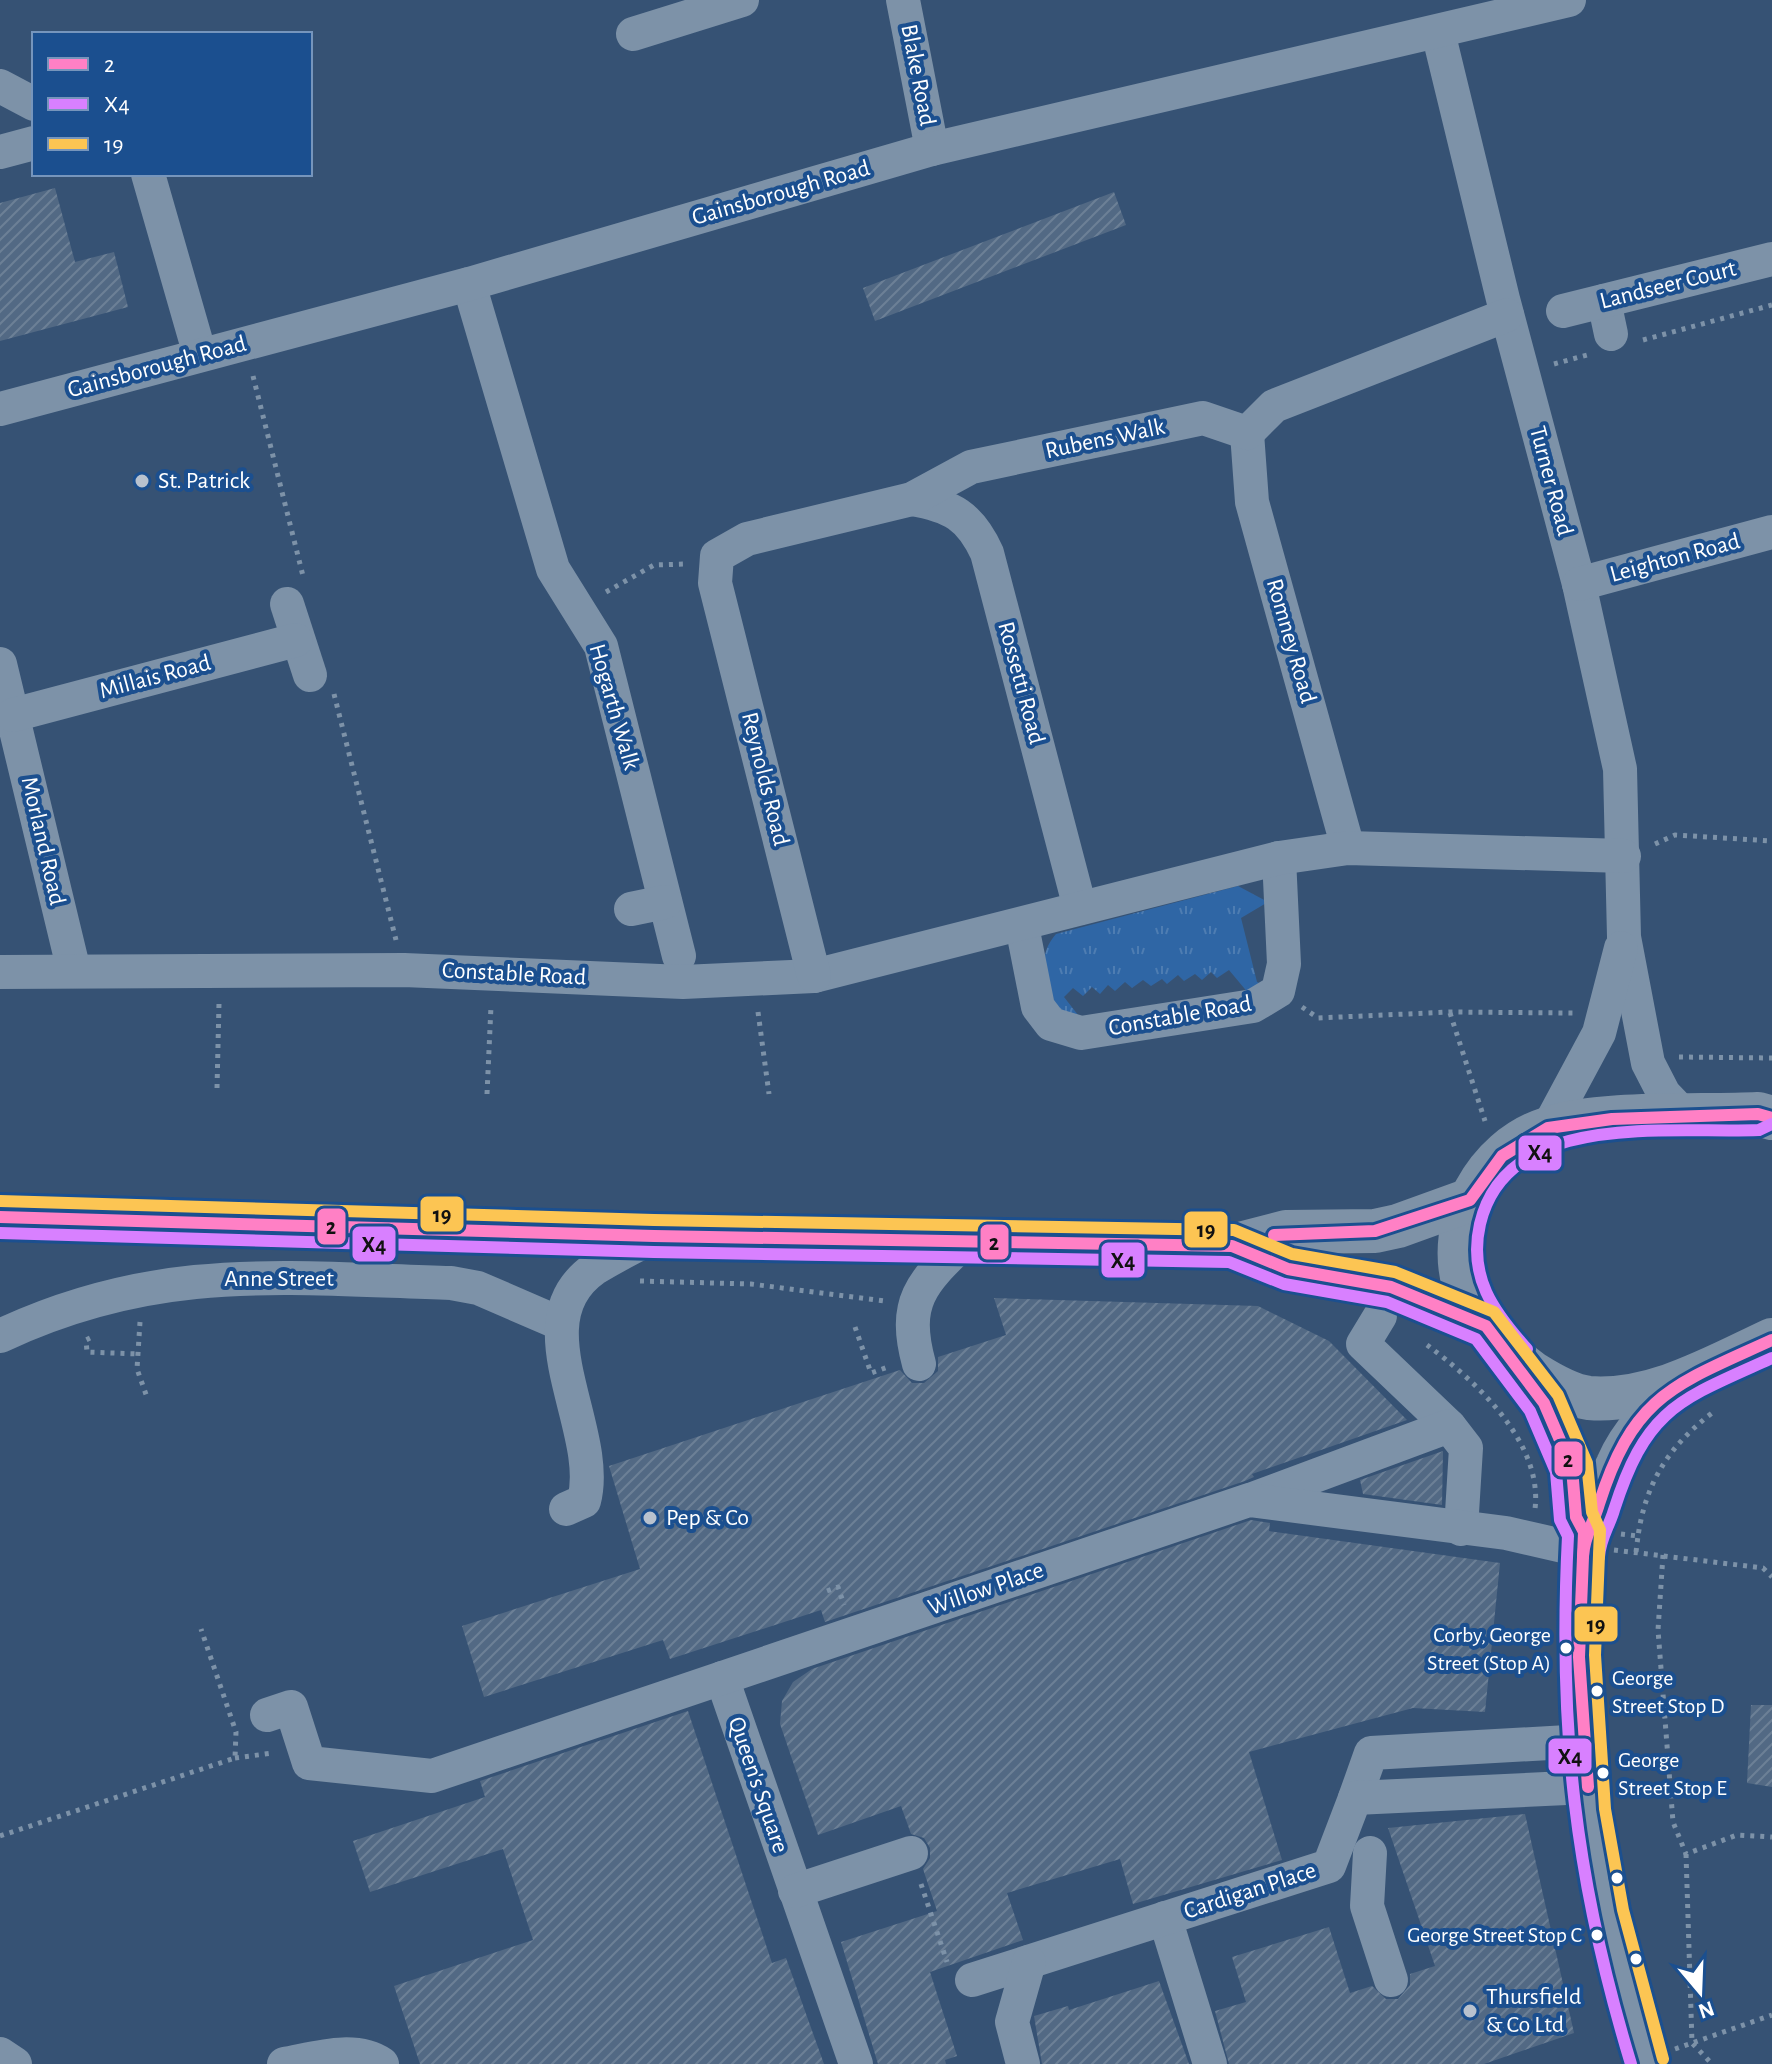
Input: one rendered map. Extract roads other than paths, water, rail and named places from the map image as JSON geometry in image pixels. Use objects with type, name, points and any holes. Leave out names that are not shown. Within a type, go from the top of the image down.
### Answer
[{"type":"highway","points":[[1767,1112],[1612,1119],[1548,1128],[1522,1141],[1502,1156],[1470,1200],[1461,1232],[1460,1260],[1464,1285],[1486,1326],[1516,1361],[1553,1386],[1587,1398],[1619,1397],[1680,1382],[1772,1340]]},
{"type":"highway","points":[[0,1217],[654,1236],[1232,1246],[1286,1232],[1386,1229],[1470,1200]]},
{"type":"highway","points":[[1232,1246],[1288,1269],[1391,1287],[1486,1326]]},
{"type":"street","points":[[633,34],[742,0]]},
{"type":"street","name":"Blake Road","points":[[903,0],[932,149]]},
{"type":"street","name":"Gainsborough Road","points":[[0,409],[469,284],[932,149],[1569,0]]},
{"type":"street","name":"Turner Road","points":[[1438,32],[1507,315],[1579,584],[1620,769],[1624,937],[1648,1063],[1664,1094],[1687,1118]]},
{"type":"street","points":[[0,86],[32,103]]},
{"type":"street","points":[[0,152],[32,144]]},
{"type":"street","points":[[149,176],[200,355]]},
{"type":"street","name":"Landseer Court","points":[[1563,311],[1611,332],[1772,259]]},
{"type":"street","name":"Hogarth Walk","points":[[469,284],[553,569],[601,646],[679,956]]},
{"type":"street","points":[[1247,433],[1274,406],[1507,315]]},
{"type":"street","name":"Rubens Walk","points":[[716,573],[717,556],[747,539],[912,499],[971,467],[1203,418],[1247,433]]},
{"type":"street","name":"Romney Road","points":[[1247,433],[1252,502],[1348,848]]},
{"type":"street","name":"Rossetti Road","points":[[912,499],[942,504],[968,521],[975,527],[987,553],[1080,908]]},
{"type":"street","name":"Leighton Road","points":[[1579,584],[1772,532]]},
{"type":"street","name":"Reynolds Road","points":[[716,573],[814,976]]},
{"type":"street","points":[[287,604],[296,640],[310,675]]},
{"type":"street","name":"Millais Road","points":[[13,715],[296,640]]},
{"type":"street","name":"Morland Road","points":[[0,664],[74,971]]},
{"type":"street","name":"Constable Road","points":[[0,972],[220,970],[492,973],[683,982],[814,976],[1022,926],[1080,908],[1279,858],[1348,848],[1624,856]]},
{"type":"street","name":"Constable Road","points":[[1022,926],[1038,1007],[1051,1024],[1081,1033],[1253,1006],[1278,991],[1284,964],[1279,858]]},
{"type":"street","points":[[631,909],[665,902]]},
{"type":"street","name":"Turner Road","points":[[1548,1128],[1599,1033],[1624,937]]},
{"type":"street","points":[[566,1509],[584,1501],[589,1481],[586,1447],[565,1362],[559,1323],[572,1295],[592,1271],[654,1236]]},
{"type":"street","points":[[904,1365],[912,1337],[913,1305],[927,1277],[964,1242]]},
{"type":"street","name":"Anne Street","points":[[0,1336],[53,1311],[137,1288],[186,1280],[262,1276],[451,1283],[478,1288],[559,1323]]},
{"type":"street","points":[[1380,1316],[1363,1344],[1449,1426],[1466,1448],[1461,1529]]},
{"type":"street","points":[[1516,1361],[1544,1403],[1572,1468],[1576,1517],[1590,1540]]},
{"type":"street","points":[[1642,2063],[1602,1894],[1588,1787],[1579,1657],[1590,1540],[1611,1465],[1632,1426],[1680,1382]]},
{"type":"street","name":"Willow Place","points":[[279,1725],[309,1763],[432,1776],[1249,1500],[1449,1426]]},
{"type":"street","name":"Willow Place","points":[[1249,1500],[1461,1529],[1590,1540]]},
{"type":"street","name":"Queen's Square","points":[[722,1678],[856,2064]]},
{"type":"street","name":"Cardigan Place","points":[[961,1976],[1029,1962],[1329,1866],[1371,1753],[1585,1741]]},
{"type":"street","points":[[1355,1798],[1588,1787]]},
{"type":"street","points":[[1337,1845],[1379,1856],[1367,1906],[1391,1980]]},
{"type":"street","points":[[795,1891],[911,1853]]},
{"type":"street","points":[[1165,1918],[1210,2064]]},
{"type":"street","points":[[1023,2064],[1012,2022],[1029,1962]]},
{"type":"street","points":[[0,2054],[15,2064]]},
{"type":"street","points":[[284,2064],[341,2054],[382,2064]]},
{"type":"place","name":"St. Patrick","points":[[142,481]]},
{"type":"place","name":"Pep & Co","points":[[650,1518]]},
{"type":"place","name":"Corby, George Street (Stop A)","points":[[1566,1648]]},
{"type":"place","name":"George Street Stop D","points":[[1597,1691]]},
{"type":"place","name":"George Street Stop E","points":[[1603,1773]]},
{"type":"place","name":"George Street Stop C","points":[[1597,1935]]},
{"type":"place","name":"Thursfield & Co Ltd","points":[[1470,2011]]}]
